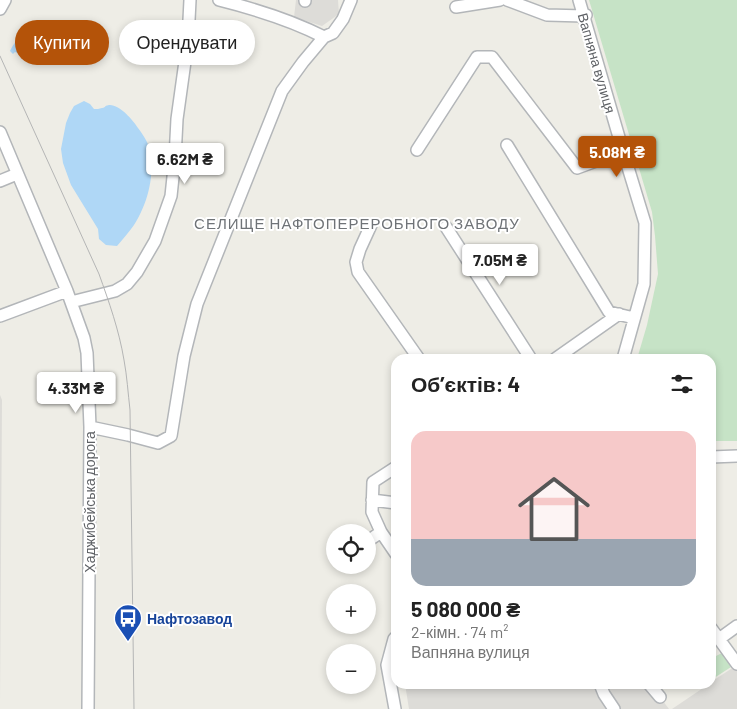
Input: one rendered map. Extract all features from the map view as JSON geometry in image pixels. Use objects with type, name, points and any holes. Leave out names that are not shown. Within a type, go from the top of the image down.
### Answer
[{"type":"street","points":[[0,9],[5,0]]},
{"type":"street","points":[[0,316],[69,297],[115,291],[127,284],[137,272],[155,241],[171,196],[177,119],[188,40],[190,0]]},
{"type":"street","points":[[219,0],[275,16],[324,37]]},
{"type":"street","points":[[90,427],[158,443],[171,436],[184,356],[197,304],[282,92],[303,62],[324,37],[333,33],[343,19],[351,0]]},
{"type":"street","points":[[456,8],[500,0]]},
{"type":"street","points":[[507,0],[547,15],[585,16]]},
{"type":"street","name":"Вапняна вулиця","points":[[579,0],[645,223],[644,284],[624,354]]},
{"type":"street","points":[[417,150],[477,58],[492,57],[577,168],[623,151]]},
{"type":"street","name":"Хаджибейська дорога","points":[[0,132],[69,297],[84,338],[87,353],[90,427],[88,709]]},
{"type":"street","points":[[508,146],[609,312],[634,318]]},
{"type":"street","points":[[0,181],[17,174]]},
{"type":"street","points":[[371,225],[356,262],[358,272],[415,354]]},
{"type":"street","points":[[446,227],[528,354]]},
{"type":"street","points":[[562,354],[619,314]]},
{"type":"street","points":[[716,457],[737,456]]},
{"type":"street","points":[[391,470],[374,482],[372,500],[372,512],[381,532],[391,547]]},
{"type":"street","points":[[372,500],[391,502]]},
{"type":"street","points":[[376,535],[381,532]]},
{"type":"street","points":[[719,639],[737,626]]},
{"type":"street","points":[[716,635],[737,664]]},
{"type":"street","points":[[391,650],[387,665],[391,687]]},
{"type":"street","points":[[391,689],[395,709]]},
{"type":"street","points":[[602,689],[614,709]]},
{"type":"street","points":[[654,689],[660,697]]},
{"type":"shaded area","points":[[296,0],[338,0],[339,14],[322,26],[294,17]]},
{"type":"shaded area","points":[[0,395],[2,400],[0,702]]},
{"type":"shaded area","points":[[737,665],[737,709],[672,709],[702,689],[716,689],[716,679]]},
{"type":"shaded area","points":[[406,689],[654,689],[669,709],[409,709]]},
{"type":"green space","points":[[589,0],[737,0],[737,441],[716,441],[716,354],[638,354],[658,274],[652,212]]},
{"type":"green space","points":[[722,653],[731,667],[716,677],[716,656]]},
{"type":"water","points":[[15,43],[15,52],[13,54],[10,51]]},
{"type":"water","points":[[84,101],[94,109],[113,105],[121,110],[140,131],[150,151],[152,164],[150,182],[143,209],[134,225],[117,246],[106,245],[99,239],[98,229],[71,185],[63,163],[61,149],[66,123],[74,106]]},
{"type":"tram line","points":[[0,56],[99,274],[122,349],[130,410],[134,709]]},
{"type":"place","name":"Нафтозавод","points":[[128,642]]},
{"type":"district","name":"СЕЛИЩЕ НАФТОПЕРЕРОБНОГО ЗАВОДУ","points":[[357,223]]}]
